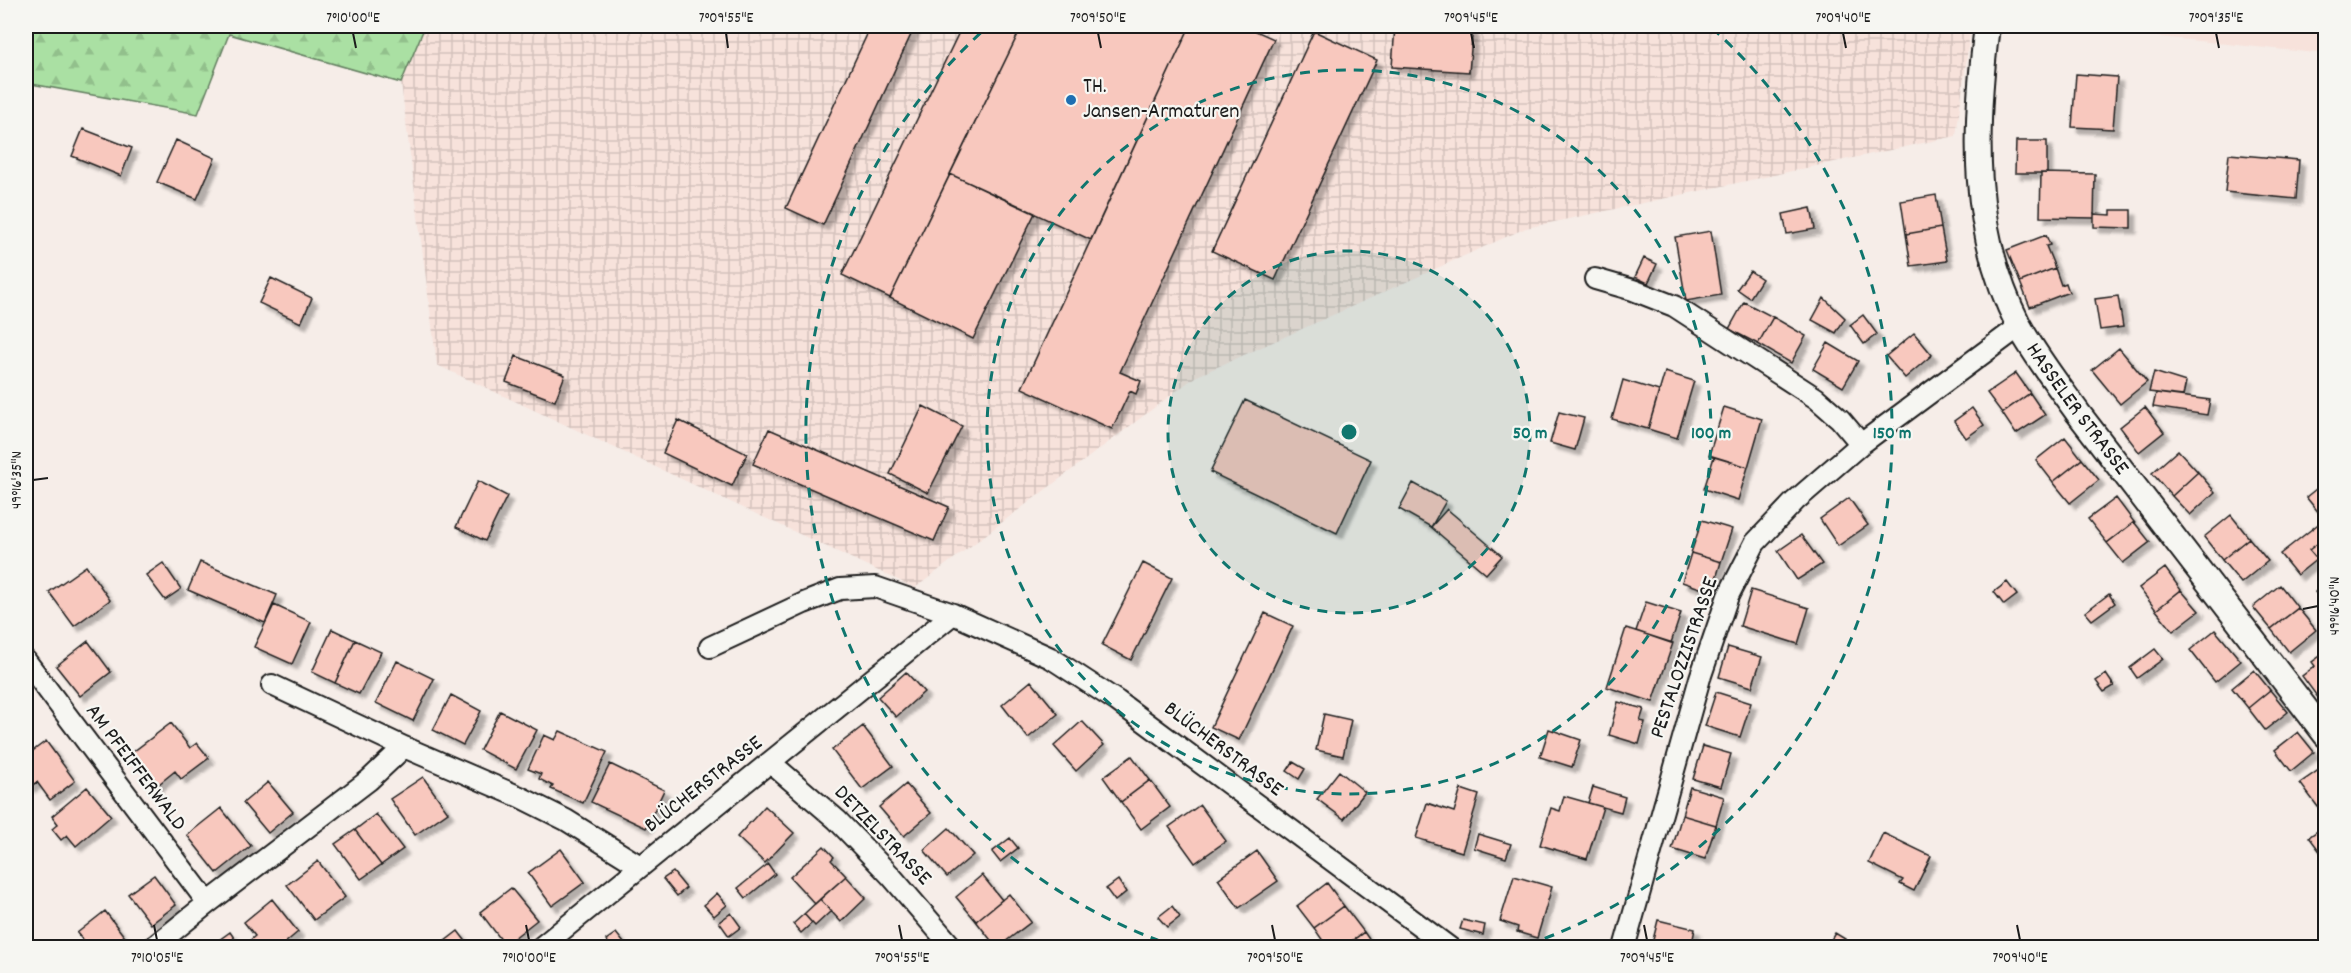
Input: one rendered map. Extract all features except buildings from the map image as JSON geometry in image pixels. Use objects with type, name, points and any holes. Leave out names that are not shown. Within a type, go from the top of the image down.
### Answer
[{"type":"street","name":"HASSELER STRASSE","points":[[1987,26],[1982,67],[1978,144],[1980,198],[1988,243],[2000,283],[2019,326],[2078,413],[2325,735]]},
{"type":"street","points":[[1595,279],[1633,290],[1674,306],[1816,398],[1840,419],[1862,444]]},
{"type":"street","name":"PESTALOZZISTRASSE","points":[[1624,948],[1700,678],[1728,596],[1755,543],[1795,501],[1862,444],[2019,326]]},
{"type":"street","name":"BLÜCHERSTRASSE","points":[[710,647],[804,603],[840,589],[875,587],[953,614],[1051,658],[1117,701],[1450,948]]},
{"type":"street","name":"BLÜCHERSTRASSE","points":[[540,948],[953,614]]},
{"type":"street","name":"AM PFEIFFERWALD","points":[[26,661],[208,903]]},
{"type":"street","points":[[272,685],[404,747],[520,797],[566,820],[640,866]]},
{"type":"street","points":[[152,948],[369,780],[404,747]]},
{"type":"street","name":"DETZELSTRASSE","points":[[771,763],[837,820],[891,876],[953,948]]},
{"type":"shaded area","points":[[425,26],[1971,26],[1956,136],[1526,228],[1195,377],[915,588],[437,365],[401,83]]},
{"type":"shaded area","points":[[2054,26],[2325,26],[2325,54]]},
{"type":"green space","points":[[26,26],[425,26],[401,83],[229,34],[198,114],[26,83]]},
{"type":"railway","points":[[2276,26],[2326,31]]},
{"type":"place","name":"TH. Jansen-Armaturen","points":[[1071,100]]}]
